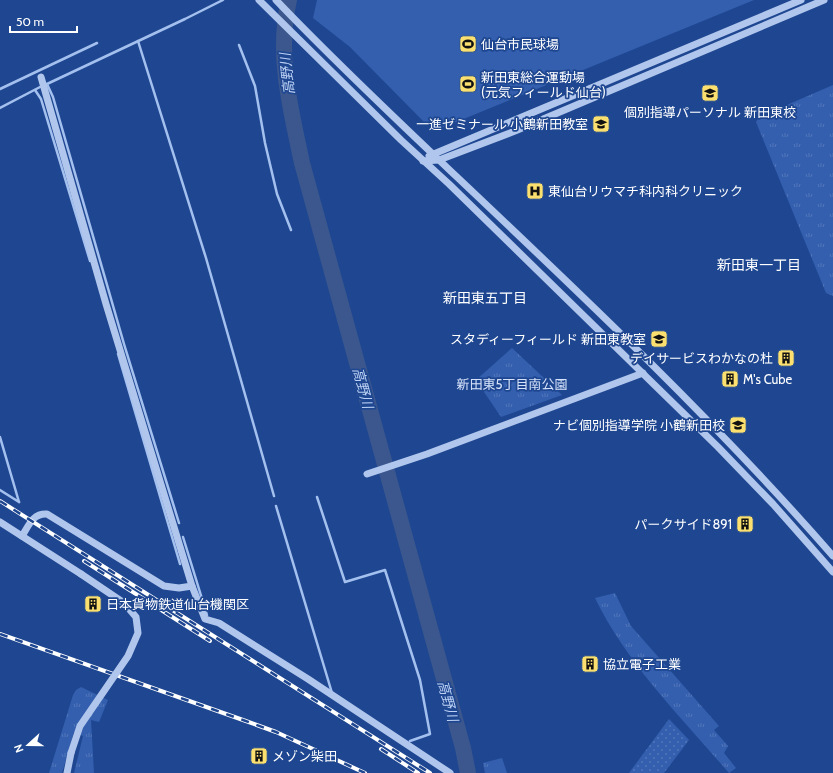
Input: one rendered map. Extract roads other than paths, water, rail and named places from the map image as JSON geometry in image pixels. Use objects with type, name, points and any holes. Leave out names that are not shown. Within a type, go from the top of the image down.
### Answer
[{"type":"street","points":[[259,0],[293,35],[718,446],[773,504],[833,572]]},
{"type":"street","points":[[276,0],[432,154],[657,368],[782,498],[833,556]]},
{"type":"street","points":[[423,161],[432,154],[801,0]]},
{"type":"street","points":[[423,161],[439,160],[515,131],[824,0]]},
{"type":"street","points":[[41,79],[106,304],[192,586],[205,619],[219,623],[308,679],[450,773]]},
{"type":"street","points":[[368,473],[643,373]]},
{"type":"street","points":[[22,536],[34,517],[40,514],[47,514],[164,586],[179,588],[192,586]]},
{"type":"street","points":[[0,522],[124,603],[136,617],[138,633],[128,656],[80,726],[71,753],[67,773]]},
{"type":"waterway","points":[[47,84],[223,0]]},
{"type":"waterway","name":"高野川","points":[[289,0],[285,21],[284,62],[286,82],[302,163],[463,748],[468,773]]},
{"type":"waterway","points":[[138,41],[206,258],[274,496]]},
{"type":"waterway","points":[[0,89],[97,43]]},
{"type":"waterway","points":[[239,45],[255,86],[265,143],[277,194],[291,230]]},
{"type":"waterway","points":[[47,84],[53,97],[124,344],[179,523]]},
{"type":"waterway","points":[[0,108],[42,86]]},
{"type":"waterway","points":[[35,90],[41,99],[90,261]]},
{"type":"waterway","points":[[118,354],[180,564]]},
{"type":"waterway","points":[[0,437],[19,502]]},
{"type":"waterway","points":[[0,490],[19,502]]},
{"type":"waterway","points":[[317,497],[345,582],[385,570],[420,680],[430,734],[410,741]]},
{"type":"waterway","points":[[276,506],[332,693]]},
{"type":"waterway","points":[[183,537],[207,615]]},
{"type":"railway","points":[[0,501],[430,773]]},
{"type":"railway","points":[[84,561],[210,641]]},
{"type":"railway","points":[[0,634],[276,732],[365,773]]},
{"type":"railway","points":[[381,749],[418,773]]},
{"type":"place","name":"仙台市民球場","points":[[468,44]]},
{"type":"place","name":"新田東総合運動場 (元気フィールド仙台)","points":[[468,84]]},
{"type":"place","name":"個別指導パーソナル 新田東校","points":[[710,93]]},
{"type":"place","name":"一進ゼミナール 小鶴新田教室","points":[[601,124]]},
{"type":"place","name":"東仙台リウマチ科内科クリニック","points":[[535,191]]},
{"type":"place","name":"スタディーフィールド 新田東教室","points":[[659,339]]},
{"type":"place","name":"デイサービスわかなの杜","points":[[786,358]]},
{"type":"place","name":"M's Cube","points":[[730,379]]},
{"type":"place","name":"ナビ個別指導学院 小鶴新田校","points":[[738,425]]},
{"type":"place","name":"パークサイド891","points":[[745,524]]},
{"type":"place","name":"日本貨物鉄道仙台機関区","points":[[93,604]]},
{"type":"place","name":"協立電子工業","points":[[590,664]]},
{"type":"place","name":"メゾン柴田","points":[[259,756]]},
{"type":"district","name":"新田東一丁目","points":[[759,265]]},
{"type":"district","name":"新田東五丁目","points":[[485,298]]},
{"type":"park label","name":"新田東5丁目南公園","points":[[512,384]]}]
